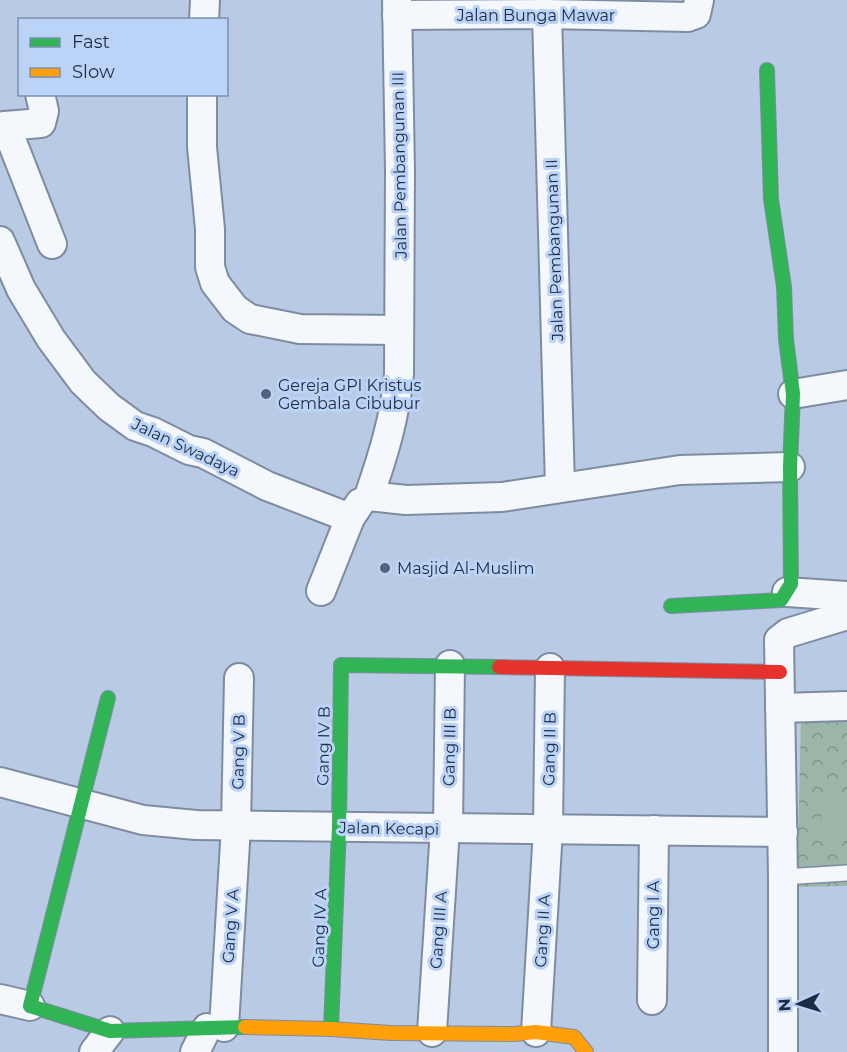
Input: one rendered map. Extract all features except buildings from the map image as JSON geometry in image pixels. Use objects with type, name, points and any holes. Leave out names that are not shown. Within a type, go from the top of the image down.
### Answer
[{"type":"street","points":[[204,18],[205,0]]},
{"type":"street","name":"Jalan Bunga Mawar","points":[[397,7],[548,14],[691,16],[697,12],[699,0]]},
{"type":"street","name":"Jalan Pembangunan III","points":[[369,496],[389,436],[396,404],[399,374],[400,170],[397,7]]},
{"type":"street","name":"Jalan Pembangunan II","points":[[548,14],[560,487]]},
{"type":"street","points":[[671,606],[781,600],[791,584],[790,466],[793,394],[786,339],[784,287],[771,199],[767,70]]},
{"type":"street","points":[[40,96],[44,111],[41,123],[3,127],[52,244]]},
{"type":"street","points":[[202,96],[202,147],[210,229],[210,267],[215,283],[234,309],[250,319],[300,329],[399,330]]},
{"type":"street","name":"Jalan Swadaya","points":[[0,242],[21,289],[51,339],[83,382],[109,406],[135,426],[153,432],[189,450],[202,453],[267,486],[350,518]]},
{"type":"street","points":[[793,394],[847,385]]},
{"type":"street","points":[[321,591],[350,518],[369,496],[406,500],[472,498],[527,494],[560,487],[680,470],[790,466]]},
{"type":"street","points":[[787,592],[847,596]]},
{"type":"street","points":[[783,1052],[783,832],[779,640],[788,633],[847,615]]},
{"type":"street","name":"Gang IV B","points":[[339,827],[341,665],[450,665]]},
{"type":"street","points":[[450,665],[657,672],[780,672]]},
{"type":"street","name":"Gang III B","points":[[446,828],[450,665]]},
{"type":"street","name":"Gang II B","points":[[548,829],[550,668]]},
{"type":"street","name":"Gang V B","points":[[236,826],[239,678]]},
{"type":"street","points":[[30,1006],[108,698]]},
{"type":"street","points":[[780,708],[847,706]]},
{"type":"street","name":"Jalan Kecapi","points":[[0,782],[134,818],[172,824],[783,832]]},
{"type":"street","name":"Gang V A","points":[[208,1036],[236,826]]},
{"type":"street","name":"Gang IV A","points":[[331,1029],[339,827]]},
{"type":"street","name":"Gang III A","points":[[432,1032],[446,828]]},
{"type":"street","name":"Gang II A","points":[[536,1032],[548,829]]},
{"type":"street","name":"Gang I A","points":[[652,1000],[654,830]]},
{"type":"street","points":[[0,999],[30,1006],[102,1041],[331,1029],[392,1033],[514,1034],[536,1032],[574,1037],[586,1052]]},
{"type":"lane","points":[[783,877],[847,873]]},
{"type":"green space","points":[[847,717],[847,886],[797,887],[801,719]]},
{"type":"green space","points":[[822,792],[847,792],[847,835],[821,835]]},
{"type":"traffic: fast","points":[[671,606],[781,600],[791,584],[790,467],[793,394],[786,339],[784,287],[771,199],[767,70]]},
{"type":"traffic: fast","points":[[331,1029],[339,827],[341,665],[499,667]]},
{"type":"traffic: fast","points":[[108,698],[30,1006],[110,1031],[245,1027]]},
{"type":"traffic: slow","points":[[245,1027],[391,1033],[514,1034],[536,1032],[574,1037],[586,1052]]},
{"type":"traffic: jam","points":[[499,667],[780,672]]},
{"type":"place","name":"Gereja GPI Kristus Gembala Cibubur","points":[[266,394]]},
{"type":"place","name":"Masjid Al-Muslim","points":[[385,568]]}]
